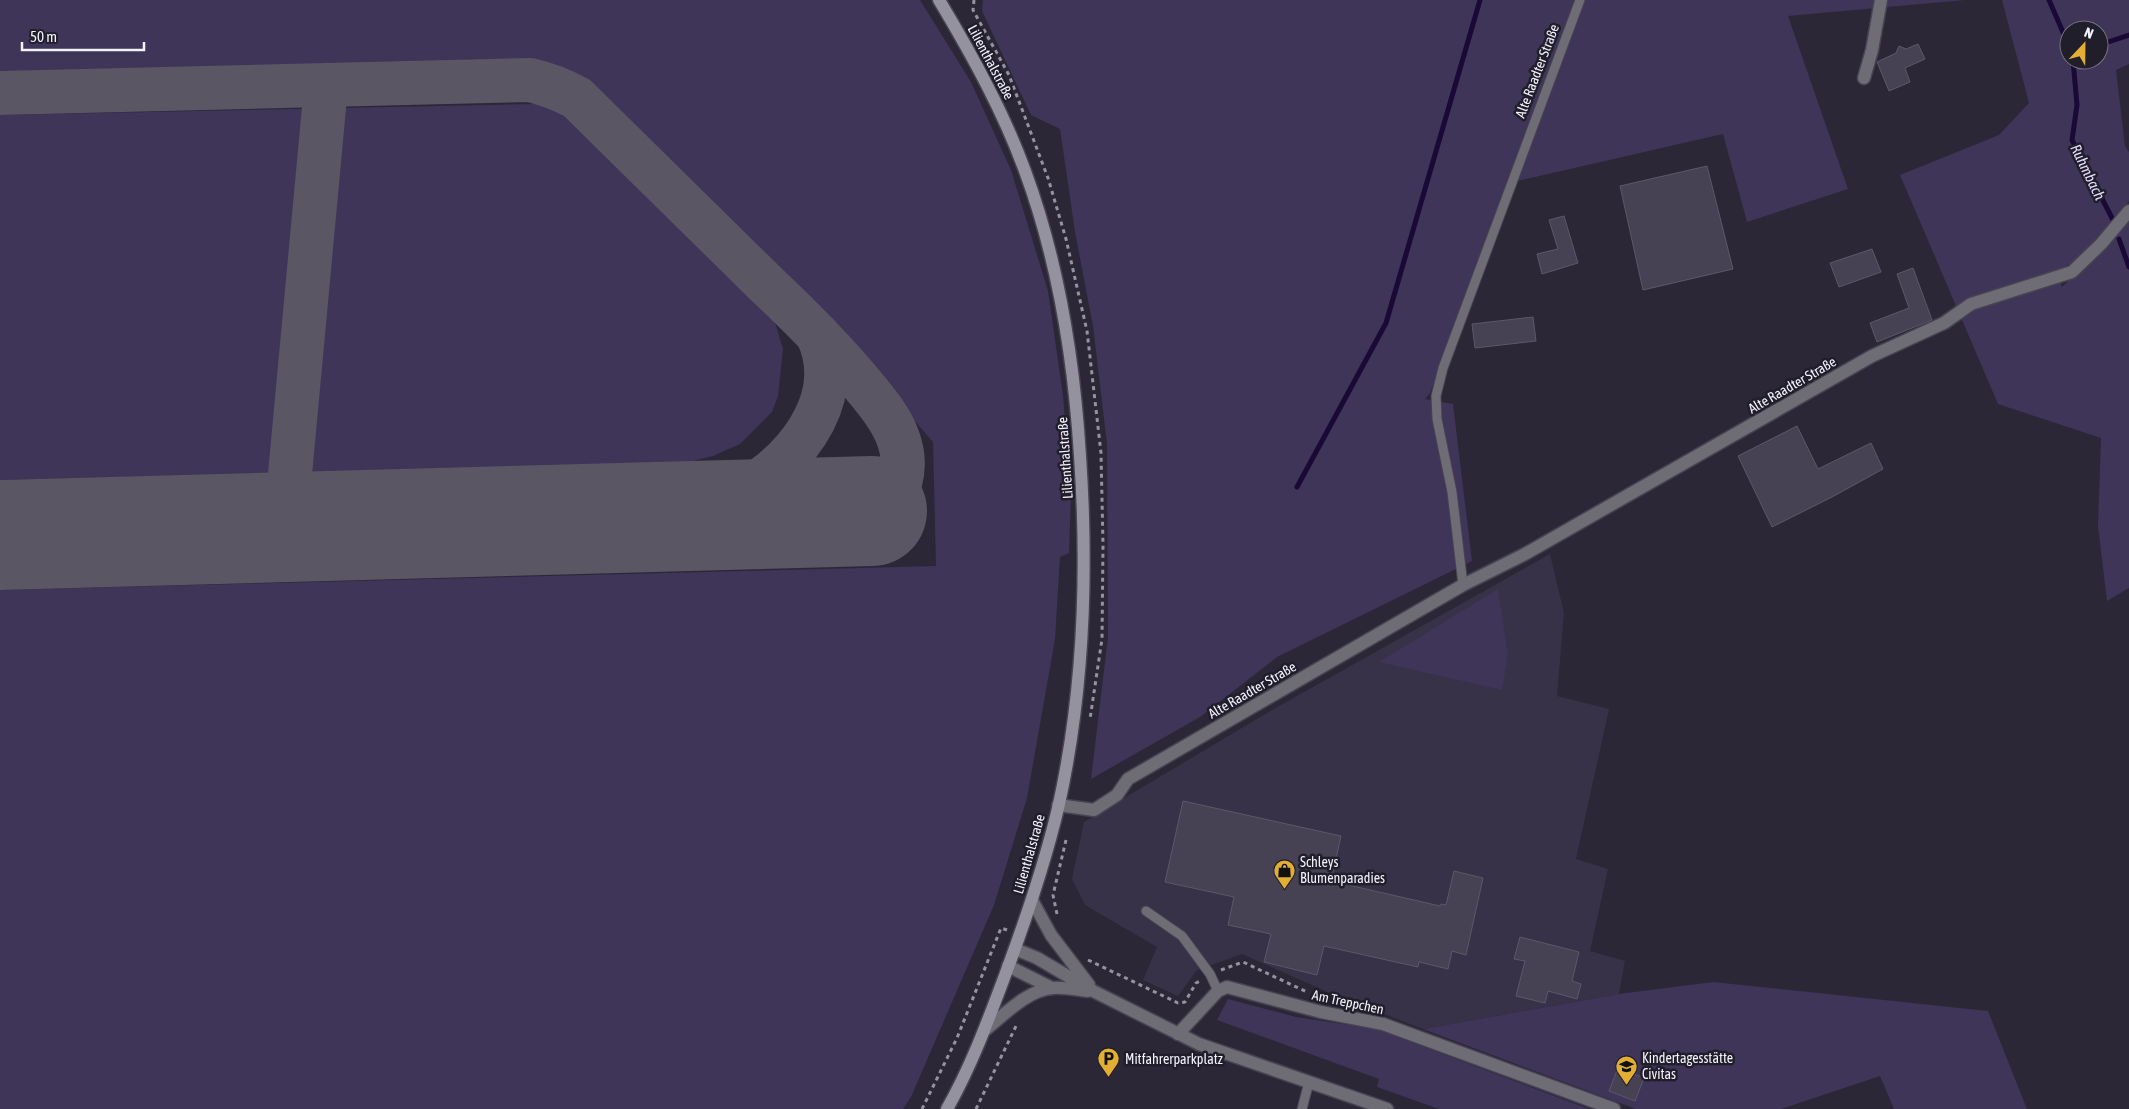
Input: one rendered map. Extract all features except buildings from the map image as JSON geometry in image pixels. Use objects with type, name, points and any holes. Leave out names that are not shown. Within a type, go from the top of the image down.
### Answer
[{"type":"main road","name":"Lilienthalstraße","points":[[939,0],[1002,114],[1026,174],[1046,238],[1059,287],[1075,386],[1084,505],[1084,597],[1070,742],[1058,805],[1021,933],[984,1031],[964,1078],[947,1109]]},
{"type":"street","points":[[1864,78],[1872,50],[1881,0]]},
{"type":"street","name":"Alte Raadter Straße","points":[[1058,805],[1094,810],[1117,795],[1128,780],[1463,585],[1525,554],[1872,356],[1944,323],[1971,304],[2072,272],[2101,244],[2129,211]]},
{"type":"street","points":[[1032,900],[1051,935],[1093,992]]},
{"type":"street","points":[[1015,949],[1037,958],[1093,992],[1178,1034],[1242,1059],[1387,1109]]},
{"type":"street","points":[[1008,966],[1052,988],[1093,992]]},
{"type":"street","name":"Am Treppchen","points":[[1218,991],[1227,987],[1320,1012],[1383,1024],[1614,1109]]},
{"type":"street","points":[[984,1031],[1027,997],[1052,988]]},
{"type":"street","points":[[1178,1034],[1218,991]]},
{"type":"lane","name":"Alte Raadter Straße","points":[[1463,585],[1452,492],[1437,419],[1436,396],[1443,368],[1580,0]]},
{"type":"lane","points":[[1146,912],[1182,936],[1210,974],[1218,991]]},
{"type":"lane","points":[[1302,1109],[1309,1082]]},
{"type":"path","points":[[922,1109],[957,1038],[1001,928],[1021,933]]},
{"type":"path","points":[[1082,957],[1178,1003],[1185,1002],[1196,983],[1210,974],[1243,962],[1315,996]]},
{"type":"shaded area","points":[[0,0],[920,0],[971,82],[1011,170],[1048,291],[1063,396],[1071,494],[1069,553],[1060,557],[1055,639],[1027,798],[994,905],[911,1097],[903,1109],[0,1109],[0,590],[936,566],[933,442],[796,284],[585,83],[545,63],[0,76]]},
{"type":"shaded area","points":[[983,0],[1583,0],[1430,393],[1425,399],[1453,404],[1472,561],[1277,657],[1200,717],[1091,779],[1108,637],[1107,444],[1093,326],[1075,232],[1060,129],[1031,115],[982,11]]},
{"type":"shaded area","points":[[1585,0],[1965,0],[1788,16],[1848,189],[1747,222],[1723,134],[1517,181]]},
{"type":"shaded area","points":[[2002,0],[2129,0],[2129,64],[2116,70],[2125,146],[2129,152],[2129,201],[2114,222],[2084,256],[2057,271],[2062,287],[2112,240],[2129,220],[2129,588],[2107,601],[2098,526],[2101,438],[1998,404],[1900,175],[1999,135],[2029,103]]},
{"type":"shaded area","points":[[538,104],[559,112],[755,295],[774,319],[783,349],[778,396],[772,412],[740,444],[713,456],[685,463],[0,480],[0,115]]},
{"type":"shaded area","points":[[1550,554],[1564,613],[1557,696],[1609,709],[1576,859],[1608,869],[1590,951],[1625,961],[1619,994],[1423,1029],[1332,994],[1242,954],[1197,970],[1178,996],[1143,980],[1157,947],[1085,905],[1072,879],[1084,822],[1272,710]]},
{"type":"shaded area","points":[[1498,589],[1508,655],[1502,690],[1379,662]]},
{"type":"shaded area","points":[[1713,982],[1988,1011],[2027,1109],[1894,1109],[1880,1076],[1781,1109],[1636,1109],[1423,1029],[1619,994]]},
{"type":"shaded area","points":[[1228,999],[1296,1017],[1376,1029],[1589,1109],[1439,1109],[1377,1087],[1379,1079],[1217,1020]]},
{"type":"waterway","points":[[1297,487],[1386,323],[1480,0]]},
{"type":"waterway","name":"Ruhmbach","points":[[2049,0],[2059,23]]},
{"type":"waterway","name":"Ruhmbach","points":[[2109,42],[2129,35]]},
{"type":"waterway","name":"Ruhmbach","points":[[2074,70],[2077,105],[2072,140],[2114,222]]},
{"type":"waterway","name":"Ruhmbach","points":[[2119,239],[2129,267]]},
{"type":"taxiway","points":[[0,93],[530,80],[565,92],[577,98],[804,321],[852,372],[883,410],[898,438],[903,460],[902,471],[900,482],[891,500],[882,507],[872,511]]},
{"type":"taxiway","points":[[285,528],[326,86]]},
{"type":"taxiway","points":[[625,517],[689,510],[726,499],[749,488],[771,472],[790,454],[807,433],[819,409],[825,385],[825,360],[817,334]]},
{"type":"runway","points":[[0,535],[872,511]]},
{"type":"place","name":"Schleys Blumenparadies","points":[[1284,889]]},
{"type":"place","name":"Mitfahrerparkplatz","points":[[1109,1078]]},
{"type":"place","name":"Kindertagesstätte Civitas","points":[[1626,1085]]}]
